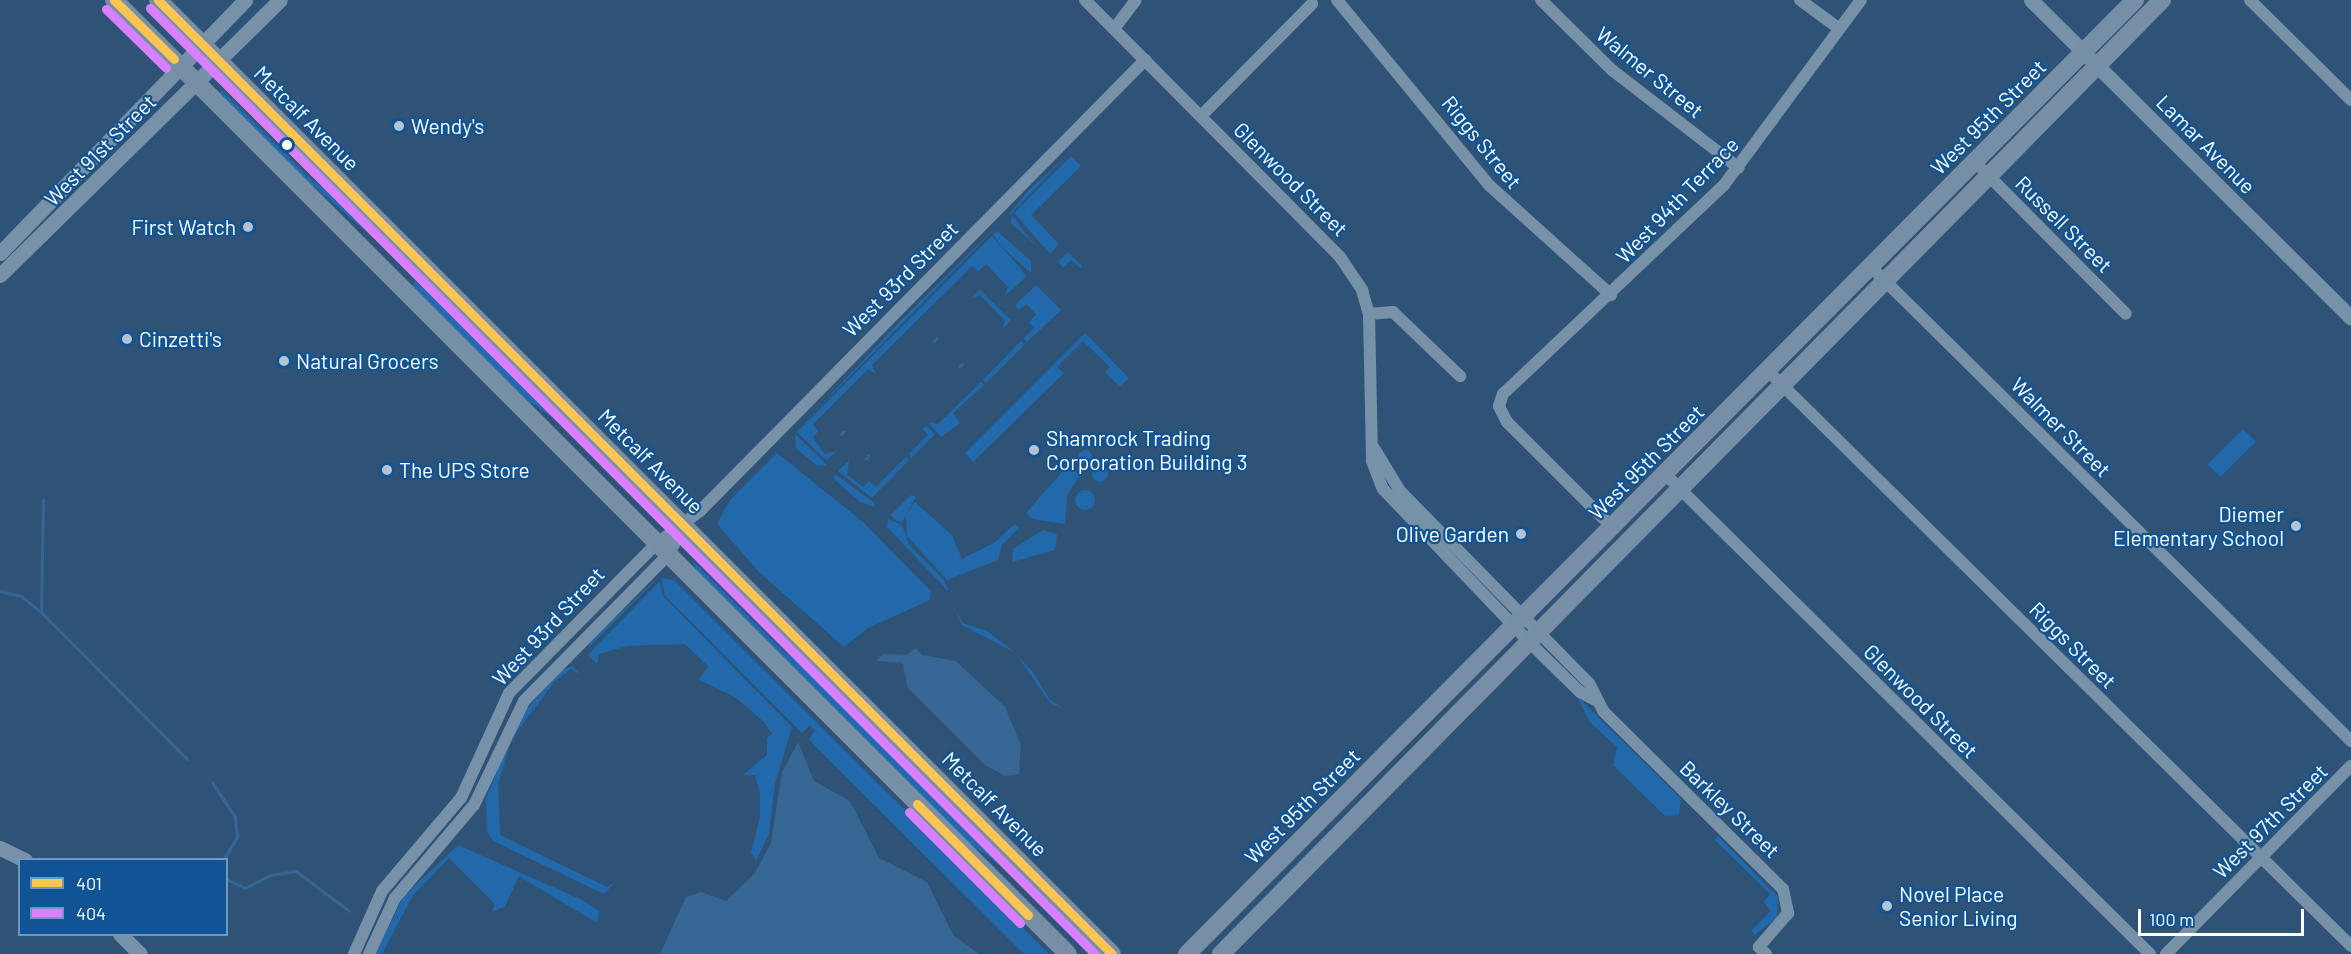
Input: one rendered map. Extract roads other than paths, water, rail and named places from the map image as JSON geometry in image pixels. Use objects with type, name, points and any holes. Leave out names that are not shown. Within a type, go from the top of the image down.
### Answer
[{"type":"main road","points":[[114,0],[1068,954]]},
{"type":"main road","name":"Metcalf Avenue","points":[[158,0],[1112,954]]},
{"type":"main road","name":"West 95th Street","points":[[1187,954],[1613,528],[2135,0]]},
{"type":"main road","name":"West 95th Street","points":[[1221,954],[2162,0]]},
{"type":"main road","points":[[383,270],[401,243]]},
{"type":"main road","points":[[1308,867],[1318,840],[1363,790],[1359,782]]},
{"type":"street","name":"West 91st Street","points":[[0,253],[244,0]]},
{"type":"street","name":"West 91st Street","points":[[0,275],[280,0]]},
{"type":"street","name":"Glenwood Street","points":[[1085,0],[1340,256],[1362,290],[1369,314]]},
{"type":"street","points":[[1114,28],[1136,0]]},
{"type":"street","name":"Riggs Street","points":[[1337,0],[1490,186],[1611,295]]},
{"type":"street","name":"Walmer Street","points":[[1541,0],[1612,70],[1739,168]]},
{"type":"street","points":[[1800,0],[1837,27]]},
{"type":"street","name":"West 94th Terrace","points":[[1613,528],[1507,422],[1499,406],[1503,394],[1611,295],[1739,168],[1837,27],[1861,0]]},
{"type":"street","name":"Lamar Avenue","points":[[2031,0],[2351,318]]},
{"type":"street","points":[[2250,0],[2351,100]]},
{"type":"street","points":[[1201,116],[1311,4]]},
{"type":"street","name":"West 93rd Street","points":[[369,954],[392,904],[458,830],[524,701],[684,526],[1145,60]]},
{"type":"street","name":"Russell Street","points":[[1975,162],[2126,314]]},
{"type":"street","name":"Walmer Street","points":[[1871,267],[2351,741]]},
{"type":"street","points":[[1369,314],[1393,312],[1460,376]]},
{"type":"street","name":"Barkley Street","points":[[1369,314],[1374,448],[1400,491],[1580,692],[1595,700],[1783,889],[1788,913],[1759,947],[1766,954]]},
{"type":"street","name":"Riggs Street","points":[[1768,371],[2351,946]]},
{"type":"street","name":"Glenwood Street","points":[[1665,475],[2150,954]]},
{"type":"street","name":"West 93rd Street","points":[[354,954],[379,897],[460,798],[509,693],[662,550]]},
{"type":"street","name":"West 97th Street","points":[[2166,954],[2351,766]]},
{"type":"street","points":[[0,848],[21,858]]},
{"type":"street","points":[[379,897],[392,904]]},
{"type":"street","points":[[122,936],[139,954]]},
{"type":"waterway","points":[[934,341],[937,338]]},
{"type":"waterway","points":[[41,612],[43,500]]},
{"type":"waterway","points":[[0,591],[21,596],[41,612],[187,759]]},
{"type":"waterway","points":[[212,782],[235,817],[237,837],[224,858]]},
{"type":"waterway","points":[[228,880],[245,888],[270,875],[296,871],[349,911]]},
{"type":"place","name":"Wendy's","points":[[399,126]]},
{"type":"place","name":"First Watch","points":[[248,227]]},
{"type":"place","name":"Cinzetti's","points":[[127,339]]},
{"type":"place","name":"Natural Grocers","points":[[284,361]]},
{"type":"place","name":"Shamrock Trading Corporation Building 3","points":[[1034,450]]},
{"type":"place","name":"The UPS Store","points":[[387,470]]},
{"type":"place","name":"Diemer Elementary School","points":[[2296,526]]},
{"type":"place","name":"Olive Garden","points":[[1521,534]]},
{"type":"place","name":"Novel Place Senior Living","points":[[1887,906]]}]
